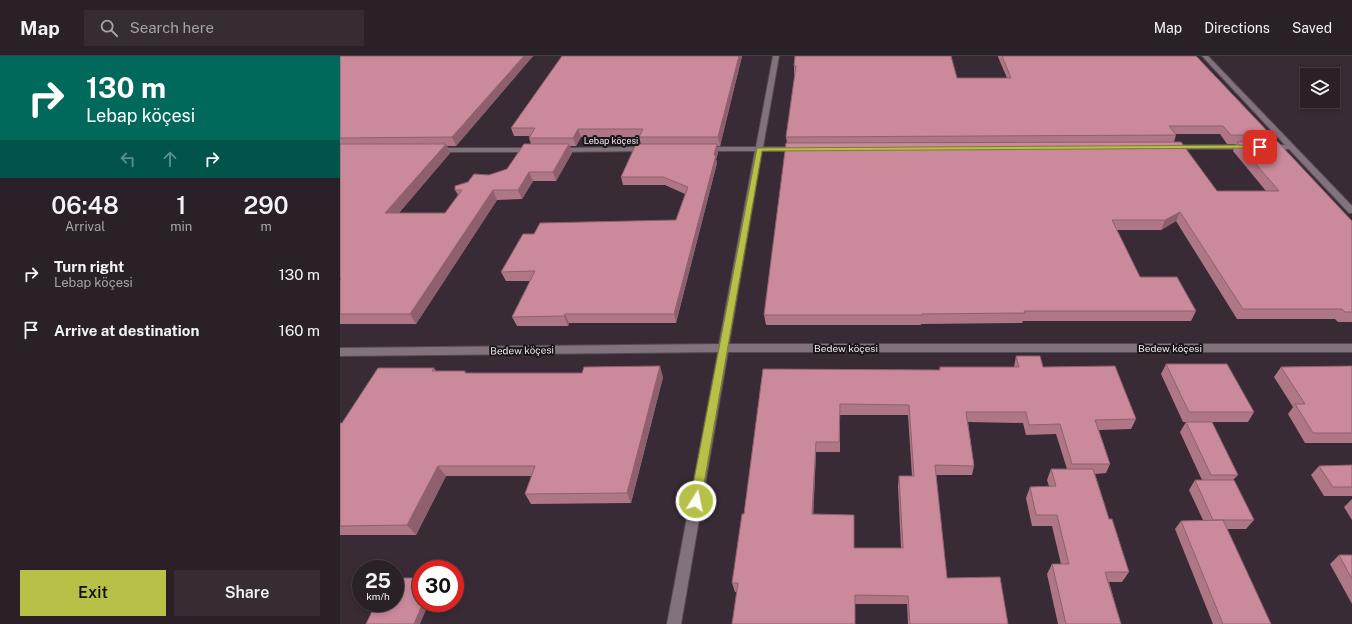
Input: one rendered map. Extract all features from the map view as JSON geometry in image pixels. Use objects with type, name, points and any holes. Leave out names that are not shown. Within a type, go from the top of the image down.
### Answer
[{"type":"street","points":[[674,624],[776,56]]},
{"type":"street","points":[[1205,56],[1352,211]]},
{"type":"street","points":[[1164,147],[1291,147]]},
{"type":"street","name":"Lebap köçesi","points":[[427,150],[656,149]]},
{"type":"street","points":[[696,149],[806,149]]},
{"type":"street","name":"Bedew köçesi","points":[[340,352],[723,348],[1352,348]]},
{"type":"building","points":[[340,56],[524,56],[452,137],[340,138]]},
{"type":"building","points":[[562,56],[739,56],[718,137],[639,137],[643,129],[578,129],[573,138],[529,138],[535,128],[511,128]]},
{"type":"building","points":[[795,56],[951,56],[957,78],[1011,78],[1002,56],[1196,56],[1271,135],[1231,135],[1223,126],[1169,126],[1176,135],[786,137],[796,66],[794,66]]},
{"type":"building","points":[[1277,141],[1352,221],[1352,312],[1345,312],[1342,309],[1243,309],[1180,212],[1165,220],[1112,220],[1140,277],[1177,277],[1196,311],[1024,311],[1025,313],[922,315],[764,315],[786,143],[1181,142],[1217,191],[1279,191],[1237,142]]},
{"type":"building","points":[[340,144],[446,144],[385,213],[445,213],[462,190],[455,190],[455,186],[468,182],[474,174],[489,175],[507,169],[524,144],[569,144],[553,172],[529,172],[518,190],[493,190],[410,314],[340,314]]},
{"type":"building","points":[[636,144],[717,144],[714,155],[716,155],[674,314],[565,314],[564,316],[512,317],[535,271],[501,272],[523,234],[534,234],[540,223],[676,220],[688,187],[663,177],[621,177]]},
{"type":"building","points":[[1016,356],[1040,356],[1043,367],[1115,366],[1136,419],[1095,420],[1110,464],[1072,464],[1060,424],[1029,425],[1026,412],[966,412],[974,466],[935,465],[947,578],[1000,577],[1008,624],[910,624],[908,596],[855,595],[855,624],[732,624],[738,583],[732,583],[742,514],[744,514],[763,369],[940,370],[940,367],[1019,367]],"holes":[[[840,404],[909,405],[914,476],[899,476],[903,548],[854,548],[854,515],[812,514],[816,442],[839,442]]]},
{"type":"building","points":[[1166,364],[1227,364],[1254,412],[1189,412]]},
{"type":"building","points":[[660,366],[627,493],[525,494],[535,466],[438,466],[407,525],[340,526],[340,423],[342,423],[378,368],[434,368],[432,371],[465,371],[465,373],[582,373],[584,367]]},
{"type":"building","points":[[1352,366],[1352,433],[1313,433],[1295,404],[1305,404],[1281,367]]},
{"type":"building","points":[[1186,422],[1212,422],[1238,475],[1211,475]]},
{"type":"building","points":[[1352,465],[1352,487],[1333,487],[1319,466]]},
{"type":"building","points":[[1051,469],[1093,469],[1109,519],[1112,519],[1129,572],[1105,572],[1121,624],[1066,624],[1052,564],[1069,564],[1057,515],[1036,515],[1030,487],[1056,486]]},
{"type":"building","points":[[1195,480],[1234,480],[1254,520],[1213,520]]},
{"type":"building","points":[[1223,520],[1271,624],[1223,624],[1181,521]]},
{"type":"building","points":[[1339,555],[1352,555],[1352,579]]},
{"type":"building","points":[[404,578],[412,578],[412,612],[419,612],[414,624],[366,624],[372,612],[404,612]]},
{"type":"route","points":[[696,501],[759,149],[1260,147]]}]
